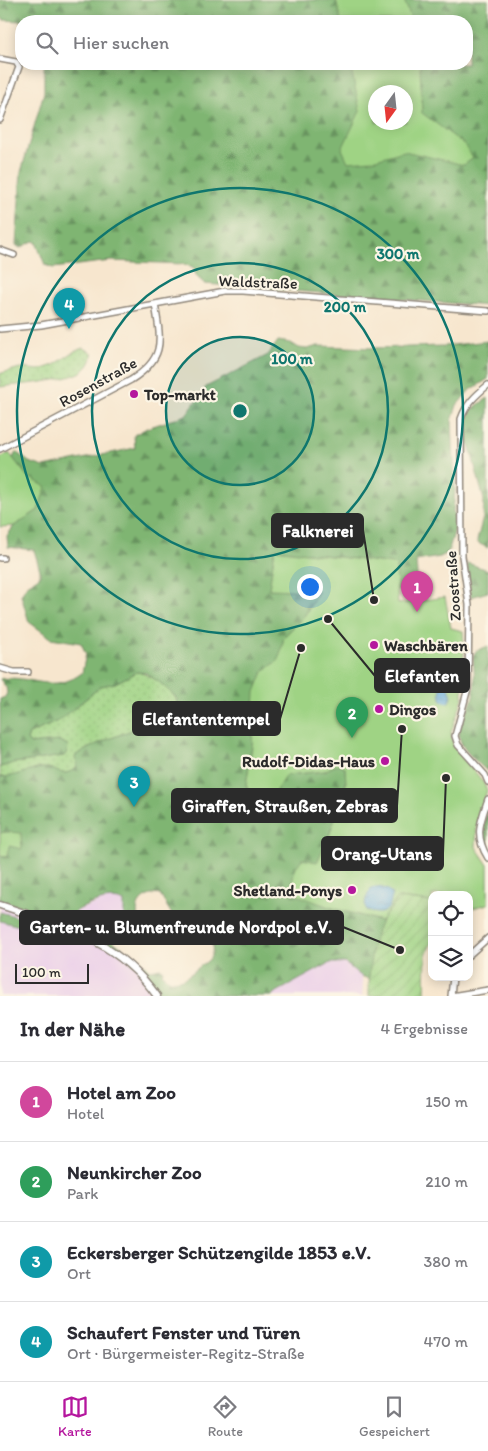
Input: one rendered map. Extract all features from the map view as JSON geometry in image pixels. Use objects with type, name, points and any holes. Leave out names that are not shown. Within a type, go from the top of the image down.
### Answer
[{"type":"main road","points":[[0,905],[66,927],[109,948],[133,968],[157,996]]},
{"type":"street","points":[[0,59],[15,63]]},
{"type":"street","points":[[0,120],[17,70]]},
{"type":"street","points":[[0,250],[14,256]]},
{"type":"street","name":"Waldstraße","points":[[0,329],[41,325],[225,291],[488,311]]},
{"type":"street","name":"Rosenstraße","points":[[0,449],[131,380],[147,368],[156,358],[160,342],[155,304]]},
{"type":"street","name":"Zoostraße","points":[[488,385],[464,409],[461,419],[462,556],[469,605],[468,688],[455,736],[458,745],[488,782]]},
{"type":"street","points":[[0,668],[14,672],[28,672]]},
{"type":"street","points":[[488,799],[479,825],[479,838],[488,858]]},
{"type":"street","points":[[473,951],[488,938]]},
{"type":"street","points":[[453,981],[451,996],[488,990]]},
{"type":"shaded area","points":[[117,899],[124,902],[124,915],[109,939],[94,933],[92,936],[120,952],[134,963],[142,970],[162,996],[143,996],[143,993],[136,996],[0,996],[0,921],[54,935],[60,929],[0,912],[0,903],[38,915],[41,912],[67,920],[79,910],[93,904],[104,900]]},
{"type":"shaded area","points":[[330,963],[345,963],[361,976],[363,984],[362,996],[272,996],[273,994]]},
{"type":"green space","points":[[0,0],[488,0],[488,306],[205,284],[197,277],[193,267],[183,264],[111,261],[53,268],[45,265],[36,242],[33,241],[20,248],[16,245],[21,172],[44,92],[44,70],[473,70],[473,15],[15,15],[15,21],[4,20],[0,17]]},
{"type":"green space","points":[[336,0],[404,0],[410,15],[340,15]]},
{"type":"green space","points":[[351,70],[420,70],[422,113],[465,145],[473,158],[464,165],[404,151],[372,160],[348,162],[342,149],[360,111]]},
{"type":"green space","points":[[278,341],[291,343],[299,348],[307,349],[318,346],[373,348],[444,346],[488,341],[488,379],[469,391],[457,405],[452,421],[455,490],[453,511],[456,525],[448,553],[440,557],[416,561],[418,588],[396,591],[396,567],[393,564],[275,549],[269,589],[319,591],[305,615],[284,637],[279,661],[263,672],[246,785],[286,775],[324,771],[338,764],[345,767],[346,784],[328,839],[317,863],[302,859],[329,907],[381,921],[369,979],[361,976],[345,963],[330,963],[272,996],[162,996],[146,976],[123,955],[92,936],[94,933],[113,941],[151,970],[160,968],[163,970],[162,974],[171,980],[185,978],[209,959],[212,952],[212,944],[173,916],[160,895],[150,895],[139,903],[135,923],[130,923],[124,915],[124,902],[113,899],[95,903],[78,910],[69,919],[64,921],[46,918],[46,914],[41,912],[38,915],[0,903],[0,777],[43,768],[62,773],[71,771],[77,768],[76,755],[99,743],[170,715],[178,709],[179,705],[176,697],[159,682],[146,673],[137,672],[115,683],[101,686],[60,720],[29,734],[27,740],[30,744],[59,741],[68,745],[64,756],[14,763],[0,767],[0,699],[5,697],[7,693],[6,687],[0,679],[11,678],[61,683],[82,673],[86,654],[81,643],[51,638],[29,622],[21,595],[26,586],[40,576],[40,570],[34,550],[8,547],[7,536],[14,526],[38,510],[27,476],[13,458],[16,452],[29,462],[44,467],[135,448],[134,435],[147,428],[186,415],[206,387],[268,355]]},
{"type":"green space","points":[[83,348],[92,353],[92,358],[90,364],[81,372],[64,378],[0,387],[0,374],[2,373],[20,368],[39,370],[54,365]]},
{"type":"green space","points":[[488,398],[488,548],[477,541],[483,517],[484,500],[465,432],[466,422],[472,410]]},
{"type":"green space","points":[[9,453],[27,476],[46,487],[38,510],[14,526],[0,527],[0,458]]},
{"type":"green space","points":[[275,549],[393,564],[396,567],[398,604],[445,597],[451,628],[463,631],[464,643],[463,698],[451,732],[453,744],[483,782],[487,790],[477,825],[476,847],[488,865],[488,904],[473,908],[473,891],[428,891],[428,902],[398,898],[381,921],[329,907],[297,895],[293,886],[294,872],[302,859],[317,862],[328,839],[346,784],[345,767],[338,764],[324,771],[286,775],[267,804],[254,801],[246,785],[252,747],[255,692],[263,672],[279,660],[284,637],[305,615],[319,591],[269,589]]},
{"type":"green space","points":[[467,563],[488,570],[488,592],[471,597]]},
{"type":"green space","points":[[488,646],[488,772],[465,749],[460,740],[459,731],[473,698],[475,680],[473,656],[476,651]]},
{"type":"green space","points":[[137,672],[150,676],[164,685],[175,697],[178,709],[170,715],[99,743],[76,755],[77,768],[70,772],[61,774],[51,769],[11,777],[0,777],[0,767],[50,758],[48,742],[30,744],[27,740],[29,734],[60,720],[101,686],[115,683]]},
{"type":"green space","points":[[488,808],[488,852],[483,830]]},
{"type":"green space","points":[[0,833],[21,833],[22,849],[9,846],[7,857],[0,856]]},
{"type":"green space","points":[[398,898],[428,902],[428,950],[426,955],[425,996],[369,996],[372,948],[381,921]]},
{"type":"green space","points":[[0,912],[60,929],[64,931],[64,934],[54,935],[0,921]]},
{"type":"water","points":[[446,680],[452,696],[448,703],[442,701],[441,695],[441,687]]},
{"type":"water","points":[[380,887],[392,894],[388,909],[381,913],[366,910],[365,901],[368,894],[372,888]]},
{"type":"place","name":"Schaufert Fenster und Türen","points":[[69,329]]},
{"type":"place","name":"Top-markt","points":[[134,394]]},
{"type":"place","name":"Falknerei","points":[[374,600]]},
{"type":"place","name":"Hotel am Zoo","points":[[417,612]]},
{"type":"place","name":"Elefanten","points":[[328,619]]},
{"type":"place","name":"Waschbären","points":[[374,645]]},
{"type":"place","name":"Elefantentempel","points":[[301,648]]},
{"type":"place","name":"Dingos","points":[[379,709]]},
{"type":"place","name":"Giraffen, Straußen, Zebras","points":[[402,729]]},
{"type":"place","name":"Neunkircher Zoo","points":[[352,738]]},
{"type":"place","name":"Rudolf-Didas-Haus","points":[[385,761]]},
{"type":"place","name":"Orang-Utans","points":[[446,778]]},
{"type":"place","name":"Eckersberger Schützengilde 1853 e.V.","points":[[134,807]]},
{"type":"place","name":"Shetland-Ponys","points":[[352,890]]},
{"type":"place","name":"Garten- u. Blumenfreunde Nordpol e.V.","points":[[400,950]]}]
